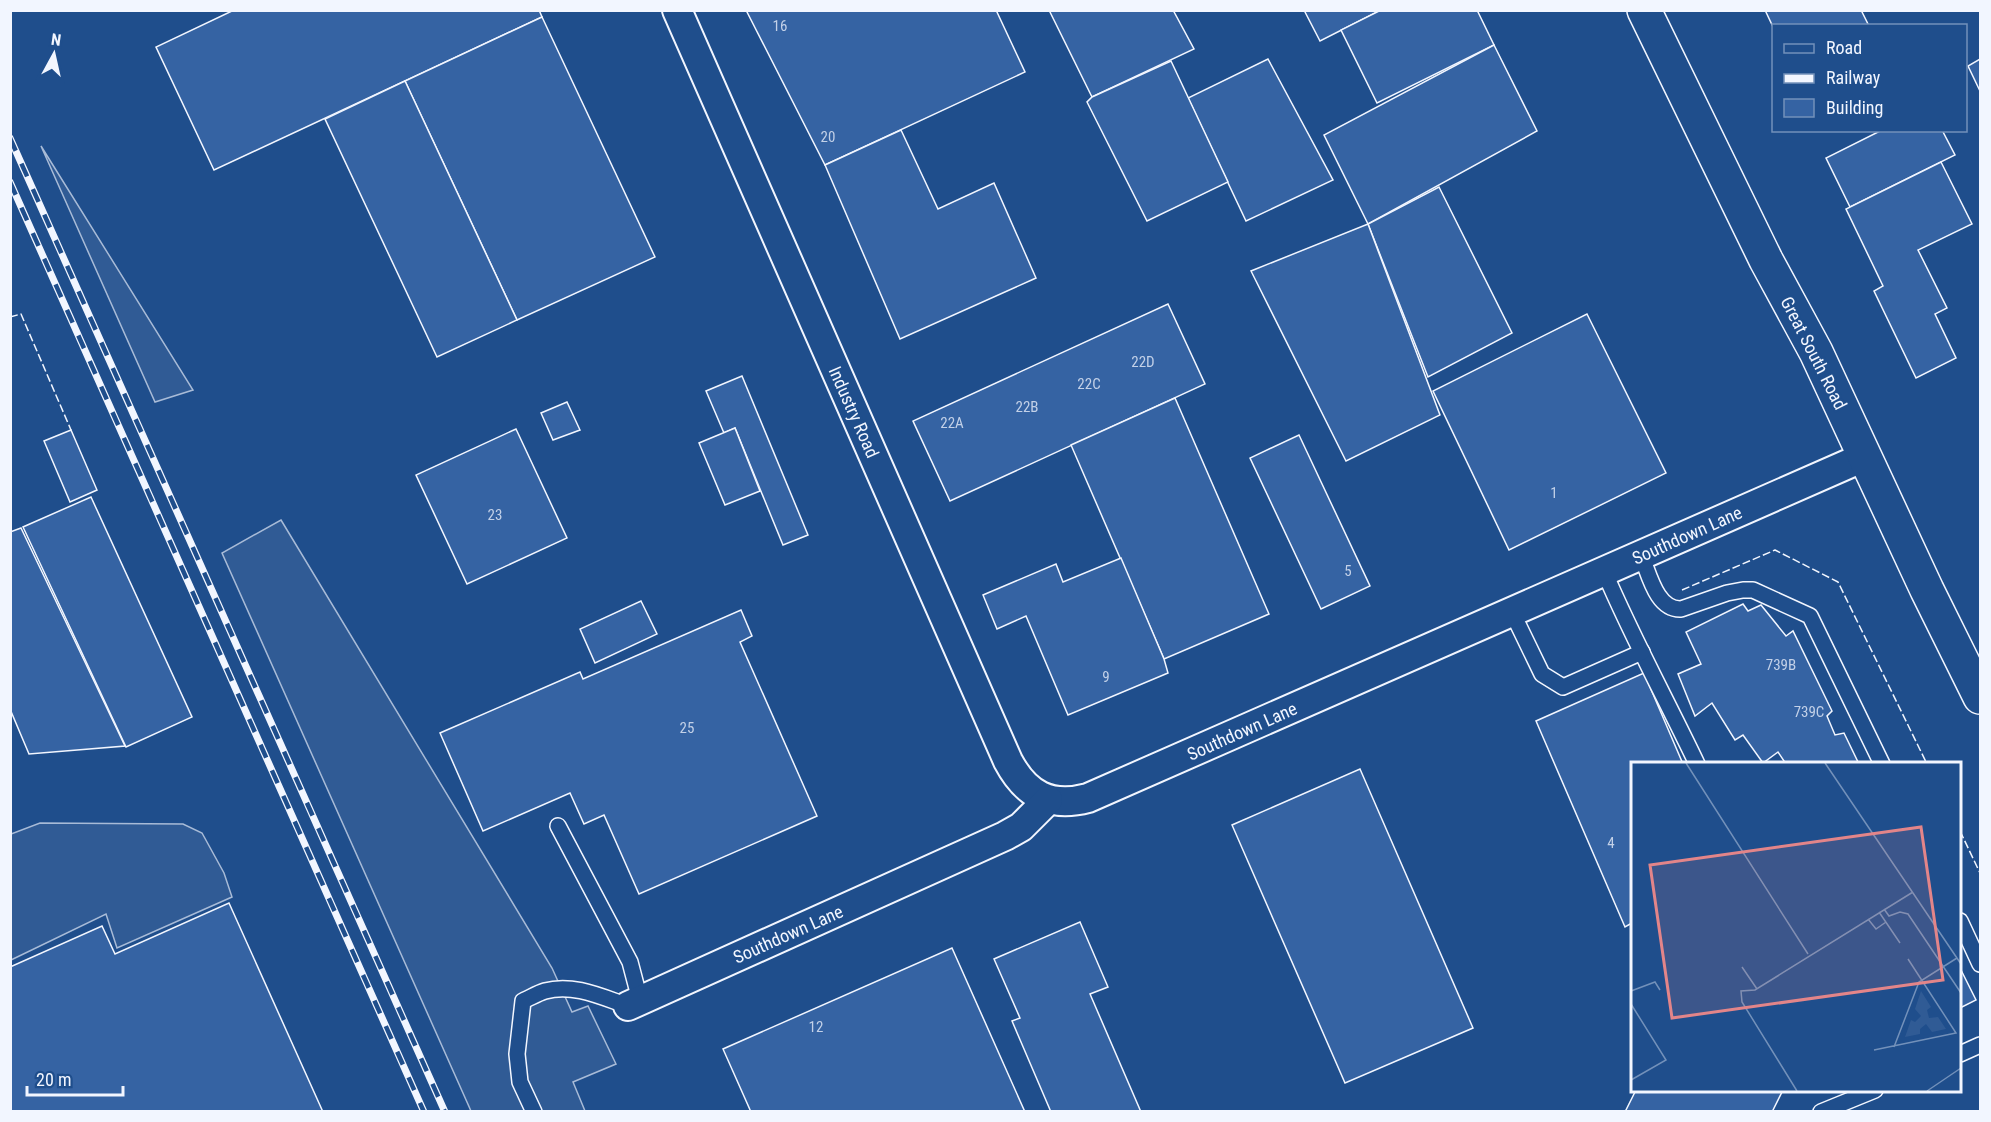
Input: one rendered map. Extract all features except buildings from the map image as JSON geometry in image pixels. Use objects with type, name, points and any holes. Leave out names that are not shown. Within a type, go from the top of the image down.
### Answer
[{"type":"main road","name":"Great South Road","points":[[1644,10],[1766,260],[1816,352],[1980,697]]},
{"type":"street","name":"Industry Road","points":[[677,10],[1008,761],[1022,783],[1035,794],[1048,800]]},
{"type":"street","name":"Southdown Lane","points":[[634,1003],[1005,836],[1021,827],[1048,800],[1063,802],[1088,798],[1864,457]]},
{"type":"lane","points":[[1641,555],[1658,595],[1663,603],[1673,609],[1681,609],[1727,593],[1753,590],[1810,616],[1881,762]]},
{"type":"lane","points":[[1604,571],[1627,624],[1696,762]]},
{"type":"lane","points":[[1512,612],[1542,674],[1563,687],[1642,652]]},
{"type":"lane","points":[[534,1112],[520,1082],[517,1054],[524,1001],[545,991],[561,988],[586,991],[634,1003],[630,962],[558,826]]},
{"type":"lane","points":[[1961,925],[1980,964]]},
{"type":"lane","points":[[1961,1053],[1980,1045]]},
{"type":"lane","points":[[1821,1112],[1870,1092]]},
{"type":"shaded area","points":[[41,146],[193,390],[155,402]]},
{"type":"shaded area","points":[[281,520],[552,968],[572,1012],[588,1006],[616,1064],[573,1082],[585,1111],[471,1111],[222,553]]},
{"type":"shaded area","points":[[40,823],[183,824],[202,833],[224,873],[232,897],[117,948],[106,914],[11,960],[11,834]]},
{"type":"railway","points":[[10,138],[445,1112]]},
{"type":"railway","points":[[10,182],[424,1112]]},
{"type":"fence","points":[[10,317],[21,314],[71,430]]},
{"type":"fence","points":[[1682,590],[1775,550],[1838,582],[1926,762]]},
{"type":"fence","points":[[1961,833],[1980,873]]}]
